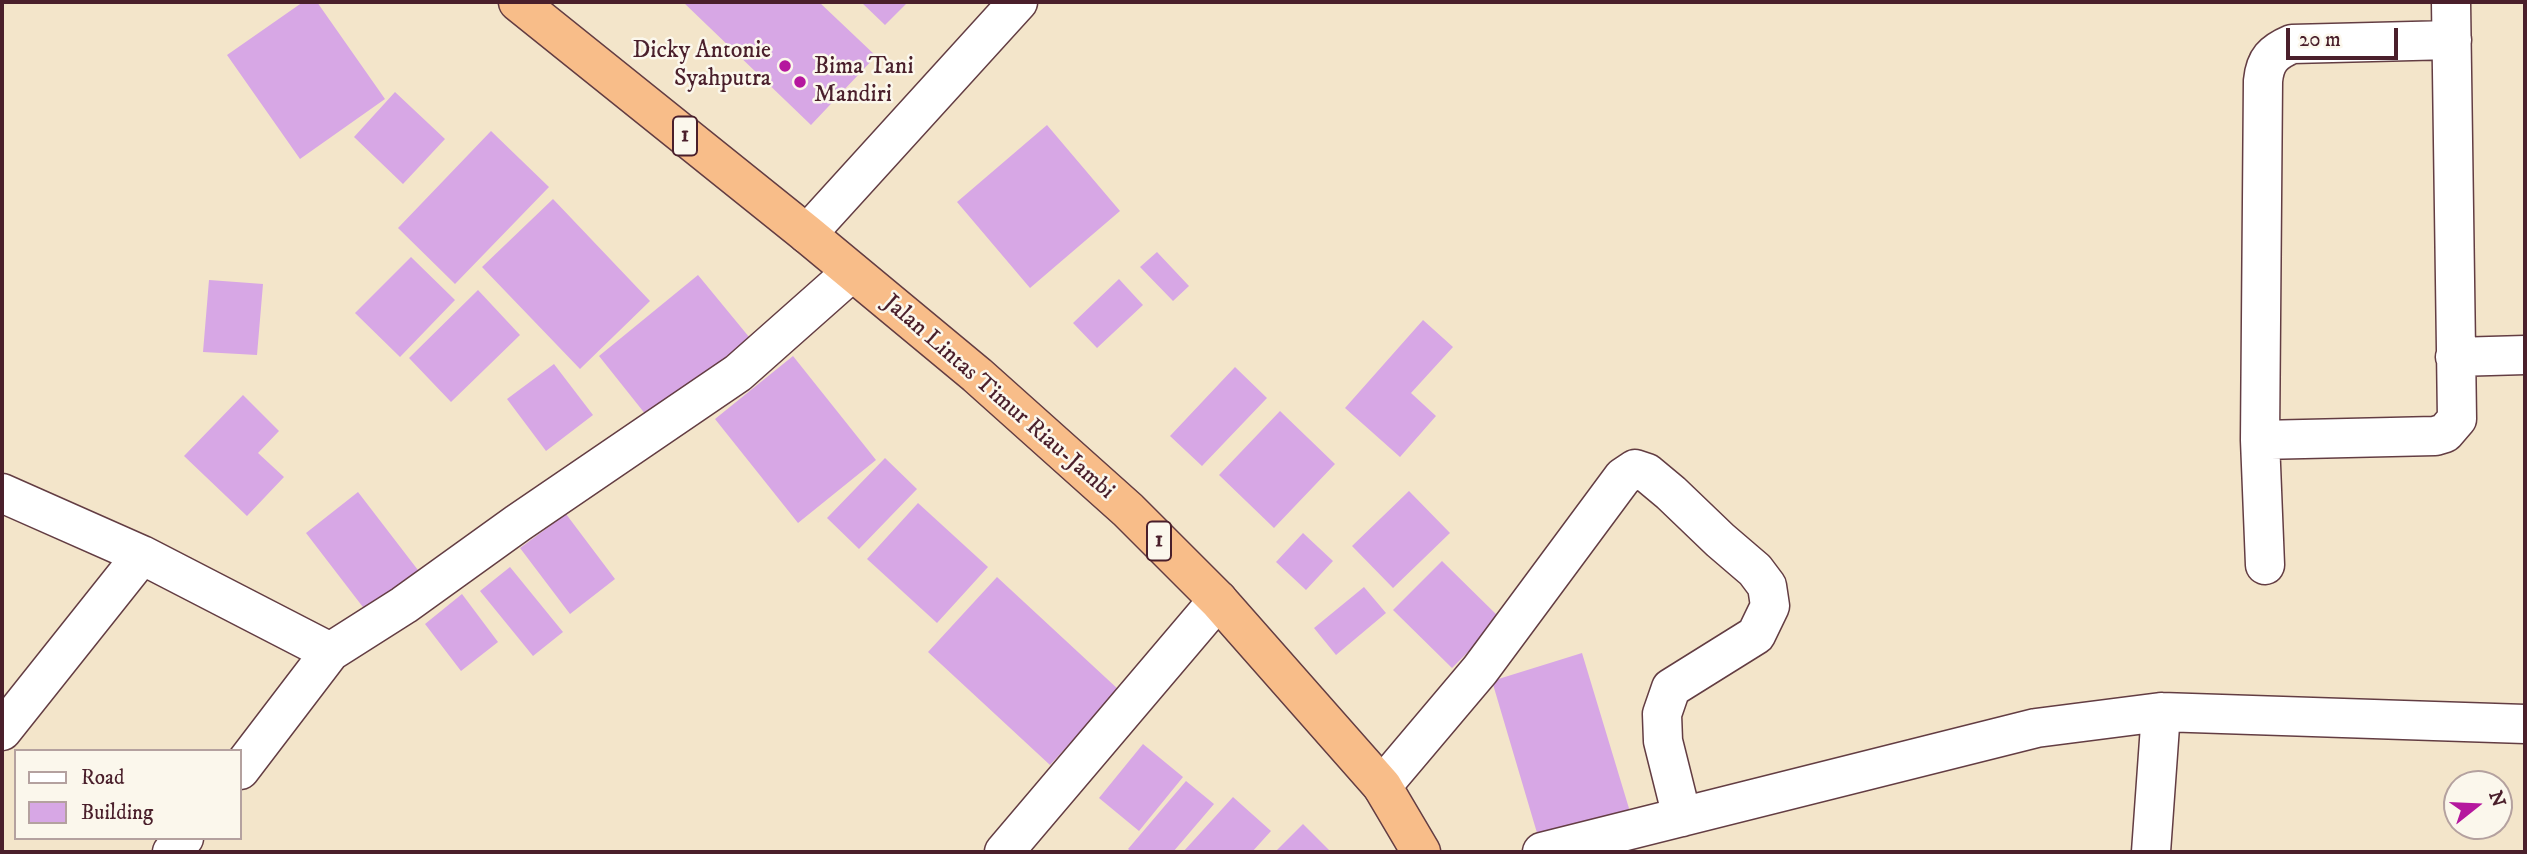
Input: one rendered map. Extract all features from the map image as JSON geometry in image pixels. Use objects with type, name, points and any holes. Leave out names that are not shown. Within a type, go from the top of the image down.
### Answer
[{"type":"highway","name":"Jalan Lintas Timur Riau-Jambi","points":[[517,2],[807,234],[977,375],[1128,510],[1218,600],[1382,786],[1421,852]]},
{"type":"street","points":[[807,234],[1018,2]]},
{"type":"street","points":[[2260,440],[2435,436],[2445,433],[2457,419],[2451,2]]},
{"type":"street","points":[[2265,565],[2260,440],[2263,80],[2268,59],[2277,50],[2292,44],[2452,40]]},
{"type":"street","points":[[242,767],[330,652],[404,605],[518,523],[738,373],[852,272]]},
{"type":"street","points":[[2455,357],[2525,355]]},
{"type":"street","points":[[1382,786],[1480,670],[1623,477],[1635,469],[1647,473],[1663,486],[1755,570],[1767,586],[1770,606],[1756,635],[1671,688],[1662,714],[1663,741],[1682,817]]},
{"type":"street","points":[[2,493],[142,555],[330,652]]},
{"type":"street","points":[[2,731],[142,555]]},
{"type":"street","points":[[1004,852],[1218,600]]},
{"type":"street","points":[[2151,852],[2161,712]]},
{"type":"street","points":[[1542,852],[2036,728],[2161,712],[2525,724]]},
{"type":"building","points":[[303,2],[317,2],[385,99],[300,159],[227,55]]},
{"type":"building","points":[[683,2],[819,2],[876,56],[811,125]]},
{"type":"building","points":[[861,2],[908,2],[885,25]]},
{"type":"building","points":[[395,92],[445,139],[403,184],[354,137]]},
{"type":"building","points":[[1047,125],[1120,211],[1030,288],[957,202]]},
{"type":"building","points":[[491,131],[549,187],[455,284],[398,228]]},
{"type":"building","points":[[553,199],[650,301],[580,369],[482,267]]},
{"type":"building","points":[[1157,252],[1189,286],[1173,301],[1140,267]]},
{"type":"building","points":[[411,257],[455,300],[400,357],[355,313]]},
{"type":"building","points":[[698,275],[754,343],[654,425],[599,356]]},
{"type":"building","points":[[1119,279],[1143,305],[1097,348],[1073,323]]},
{"type":"building","points":[[209,280],[263,284],[257,355],[203,352]]},
{"type":"building","points":[[478,290],[520,335],[451,402],[409,358]]},
{"type":"building","points":[[1423,320],[1453,347],[1411,393],[1436,416],[1400,457],[1345,408]]},
{"type":"building","points":[[793,356],[876,460],[798,523],[715,419]]},
{"type":"building","points":[[554,364],[593,415],[546,451],[507,399]]},
{"type":"building","points":[[1235,367],[1267,398],[1202,466],[1170,436]]},
{"type":"building","points":[[243,395],[279,431],[258,453],[284,477],[247,516],[184,456]]},
{"type":"building","points":[[1280,411],[1335,464],[1274,528],[1219,475]]},
{"type":"building","points":[[885,458],[917,489],[859,549],[827,518]]},
{"type":"building","points":[[1409,491],[1450,533],[1393,588],[1352,546]]},
{"type":"building","points":[[358,492],[421,574],[369,615],[306,533]]},
{"type":"building","points":[[918,503],[988,567],[937,623],[867,559]]},
{"type":"building","points":[[566,514],[615,579],[570,614],[520,548]]},
{"type":"building","points":[[1303,533],[1333,561],[1306,590],[1276,562]]},
{"type":"building","points":[[1442,561],[1501,619],[1452,668],[1393,610]]},
{"type":"building","points":[[510,567],[563,632],[533,656],[480,591]]},
{"type":"building","points":[[997,577],[1119,690],[1050,765],[928,652]]},
{"type":"building","points":[[1364,587],[1386,613],[1336,655],[1314,628]]},
{"type":"building","points":[[462,594],[498,642],[461,671],[425,624]]},
{"type":"building","points":[[1582,653],[1631,815],[1540,843],[1492,681]]},
{"type":"building","points":[[1143,744],[1183,777],[1139,831],[1099,798]]},
{"type":"building","points":[[1186,781],[1214,804],[1173,852],[1132,852],[1128,849]]},
{"type":"building","points":[[1233,797],[1271,831],[1252,852],[1183,852]]},
{"type":"building","points":[[1303,824],[1331,852],[1275,852]]},
{"type":"place","name":"Dicky Antonie Syahputra","points":[[785,66]]},
{"type":"place","name":"Bima Tani Mandiri","points":[[800,82]]}]
